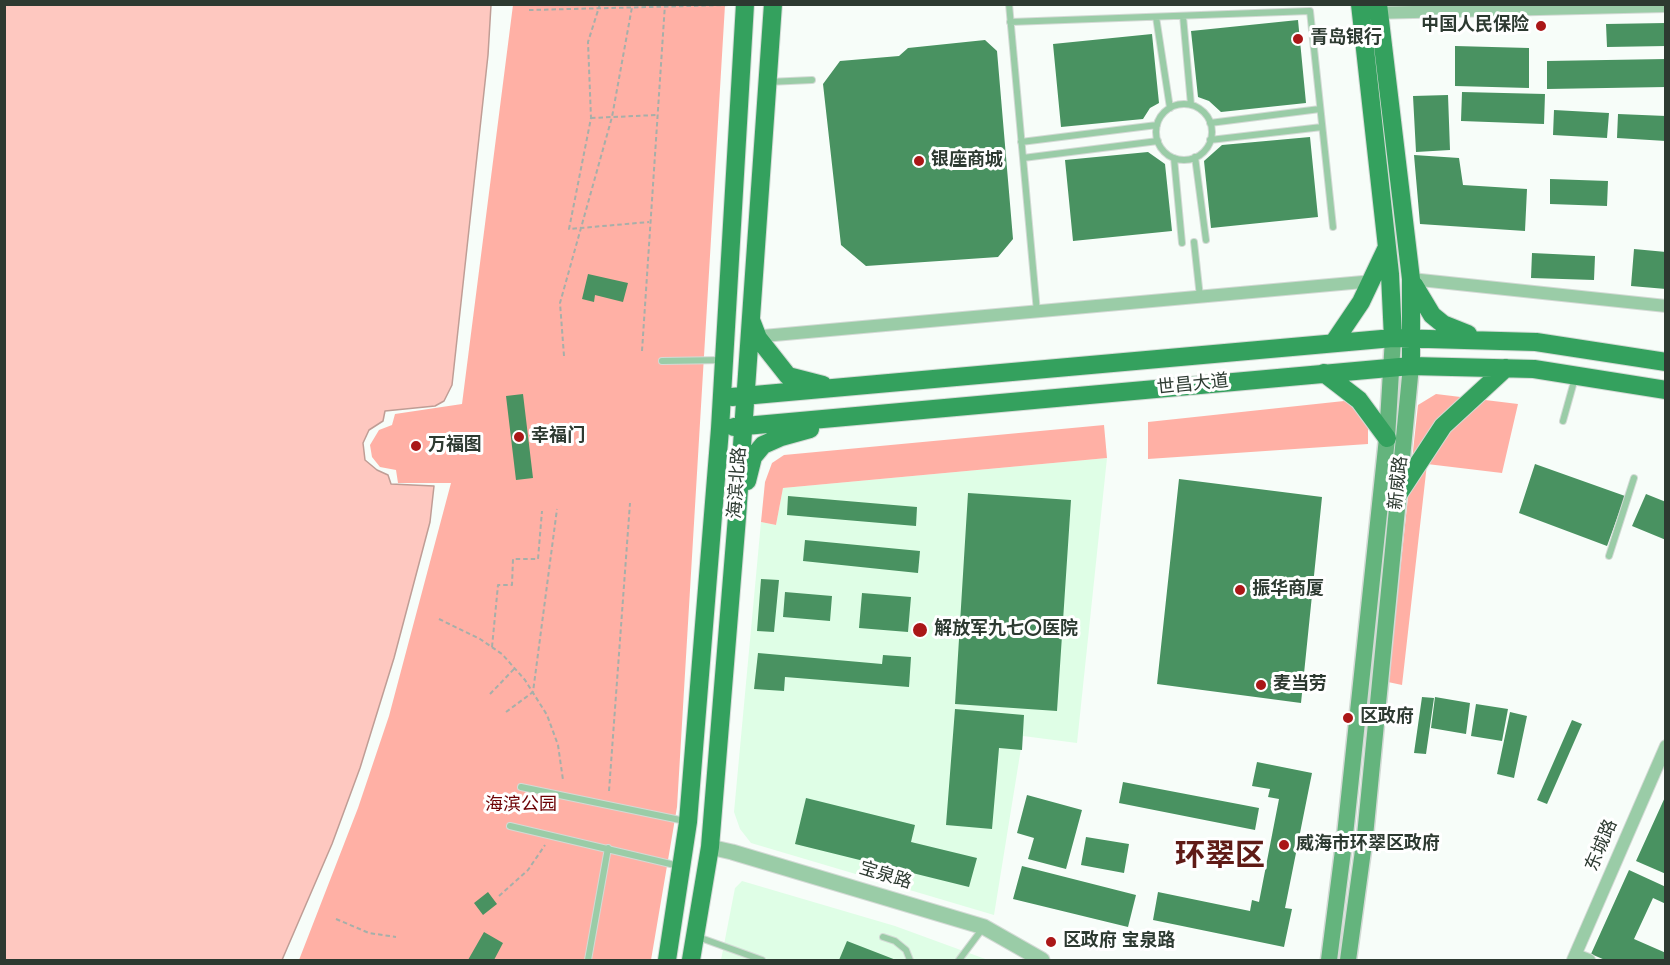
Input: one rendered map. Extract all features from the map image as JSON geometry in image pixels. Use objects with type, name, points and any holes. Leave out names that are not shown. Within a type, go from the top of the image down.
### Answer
[{"type":"main road","points":[[773,4],[750,315],[753,337],[788,376],[814,384],[855,387]]},
{"type":"main road","name":"海滨北路","points":[[667,960],[688,822],[720,429],[745,5]]},
{"type":"main road","name":"新威路","points":[[1329,960],[1343,851],[1387,438],[1392,367],[1390,280],[1370,9]]},
{"type":"main road","name":"新威路","points":[[1348,960],[1363,853],[1412,366],[1411,279],[1370,9]]},
{"type":"main road","points":[[1334,342],[1353,316],[1387,247]]},
{"type":"main road","points":[[1411,279],[1432,315],[1443,324],[1487,340]]},
{"type":"main road","name":"海滨北路","points":[[691,960],[710,847],[737,517],[744,396],[753,337]]},
{"type":"main road","name":"世昌大道","points":[[721,397],[1412,337],[1536,342],[1665,362]]},
{"type":"main road","name":"世昌大道","points":[[720,429],[1412,366],[1506,368],[1665,390]]},
{"type":"main road","points":[[1399,493],[1443,426],[1506,368]]},
{"type":"main road","points":[[1324,373],[1359,400],[1387,438]]},
{"type":"main road","points":[[737,517],[753,457],[763,446],[781,437],[850,418]]},
{"type":"street","points":[[1370,9],[1665,6]]},
{"type":"street","points":[[1411,279],[1665,306]]},
{"type":"street","points":[[753,337],[1390,280]]},
{"type":"street","name":"东城路","points":[[1575,958],[1665,746]]},
{"type":"street","name":"宝泉路","points":[[710,847],[984,927],[1042,960]]},
{"type":"street","points":[[1575,958],[1589,960]]},
{"type":"lane","points":[[1009,4],[1037,312]]},
{"type":"lane","points":[[1010,22],[1310,11],[1333,227]]},
{"type":"lane","points":[[1156,16],[1170,108]]},
{"type":"lane","points":[[1183,16],[1191,105]]},
{"type":"lane","points":[[768,82],[812,80]]},
{"type":"lane","points":[[1183,104],[1191,105],[1206,115],[1210,123],[1210,140],[1207,148],[1196,157],[1184,160],[1174,158],[1166,154],[1158,141],[1159,118],[1170,108],[1183,104]]},
{"type":"lane","points":[[1210,123],[1320,109]]},
{"type":"lane","points":[[1021,142],[1157,125]]},
{"type":"lane","points":[[1210,140],[1322,127]]},
{"type":"lane","points":[[1023,158],[1158,141]]},
{"type":"lane","points":[[1196,157],[1206,240]]},
{"type":"lane","points":[[1174,158],[1182,243]]},
{"type":"lane","points":[[1194,242],[1200,297]]},
{"type":"lane","points":[[662,361],[724,360]]},
{"type":"lane","points":[[1563,421],[1576,376]]},
{"type":"lane","points":[[1609,556],[1634,478]]},
{"type":"lane","points":[[521,787],[688,822]]},
{"type":"lane","points":[[510,826],[682,866]]},
{"type":"lane","points":[[588,960],[608,848]]},
{"type":"lane","points":[[1343,851],[1363,853]]},
{"type":"lane","points":[[959,960],[984,927]]},
{"type":"lane","points":[[695,936],[762,960]]},
{"type":"lane","points":[[883,937],[895,941],[906,950],[910,960]]},
{"type":"path","points":[[642,351],[665,5]]},
{"type":"path","points":[[529,10],[599,6],[745,5]]},
{"type":"path","points":[[599,6],[588,42],[591,118],[569,229],[650,222]]},
{"type":"path","points":[[564,356],[561,303],[612,117],[632,7]]},
{"type":"path","points":[[591,118],[657,115]]},
{"type":"path","points":[[609,791],[630,503]]},
{"type":"path","points":[[506,712],[533,692],[557,509]]},
{"type":"path","points":[[492,647],[498,585],[512,585],[513,559],[538,559],[542,511]]},
{"type":"path","points":[[439,619],[492,647],[515,668],[547,715],[558,746],[563,780]]},
{"type":"path","points":[[490,694],[515,668]]},
{"type":"path","points":[[499,896],[528,870],[545,844]]},
{"type":"path","points":[[336,920],[369,933],[396,937]]},
{"type":"shaded area","points":[[5,4],[491,5],[488,55],[452,385],[444,401],[435,406],[385,411],[383,421],[369,430],[363,443],[365,460],[377,470],[388,475],[391,484],[434,486],[430,522],[394,658],[360,768],[332,844],[282,960],[5,960]]},
{"type":"shaded area","name":"解放军九七〇医院","points":[[1107,458],[1077,743],[1023,736],[994,915],[751,843],[740,829],[734,812],[761,522],[776,525],[783,488]]},
{"type":"shaded area","points":[[742,881],[895,926],[988,960],[721,960],[735,888]]},
{"type":"green space","name":"海滨公园","points":[[513,5],[725,5],[677,807],[651,960],[299,960],[358,808],[389,716],[451,483],[398,483],[396,470],[380,467],[372,457],[370,445],[379,430],[392,425],[395,414],[462,404]]},
{"type":"green space","points":[[1436,394],[1518,404],[1502,473],[1427,464],[1402,685],[1388,682],[1418,405]]},
{"type":"green space","points":[[1344,401],[1368,413],[1368,444],[1148,459],[1148,422]]},
{"type":"green space","points":[[1104,425],[1107,458],[783,488],[776,525],[761,522],[765,482],[772,463],[784,455]]},
{"type":"building","points":[[1298,20],[1306,103],[1221,112],[1209,101],[1198,97],[1191,31]]},
{"type":"building","points":[[1666,23],[1666,46],[1607,47],[1606,24]]},
{"type":"building","points":[[1152,34],[1159,103],[1150,108],[1143,119],[1061,127],[1053,44]]},
{"type":"building","name":"银座商城","points":[[985,40],[997,51],[1013,239],[998,257],[866,266],[841,245],[823,84],[840,61],[899,56],[908,48]]},
{"type":"building","points":[[1455,46],[1529,48],[1529,88],[1455,86]]},
{"type":"building","points":[[1666,59],[1666,87],[1547,89],[1547,61]]},
{"type":"building","points":[[1462,92],[1545,94],[1544,124],[1461,121]]},
{"type":"building","points":[[1448,95],[1450,150],[1416,152],[1413,96]]},
{"type":"building","points":[[1554,110],[1609,113],[1607,138],[1553,135]]},
{"type":"building","points":[[1618,114],[1666,116],[1666,141],[1617,138]]},
{"type":"building","points":[[1310,137],[1318,217],[1211,228],[1204,161],[1222,145]]},
{"type":"building","points":[[1148,152],[1165,164],[1172,231],[1073,241],[1065,160]]},
{"type":"building","points":[[1414,155],[1459,158],[1463,185],[1527,189],[1525,231],[1420,224]]},
{"type":"building","points":[[1550,179],[1608,181],[1607,206],[1550,204]]},
{"type":"building","points":[[1634,249],[1666,252],[1666,289],[1631,286]]},
{"type":"building","points":[[1532,253],[1595,256],[1594,280],[1531,278]]},
{"type":"building","points":[[588,274],[628,283],[623,302],[595,295],[594,302],[582,299]]},
{"type":"building","name":"幸福门","points":[[523,394],[533,478],[516,480],[506,396]]},
{"type":"building","points":[[1535,464],[1625,496],[1607,546],[1519,513]]},
{"type":"building","name":"振华商厦","points":[[1179,479],[1322,497],[1301,703],[1157,684]]},
{"type":"building","points":[[968,493],[1071,500],[1057,711],[955,704]]},
{"type":"building","points":[[1646,494],[1666,502],[1666,540],[1632,526]]},
{"type":"building","points":[[788,496],[917,507],[916,526],[787,515]]},
{"type":"building","points":[[805,540],[920,551],[918,573],[803,561]]},
{"type":"building","points":[[761,579],[779,580],[774,632],[757,631]]},
{"type":"building","points":[[785,592],[832,596],[830,621],[783,617]]},
{"type":"building","points":[[862,593],[911,597],[908,632],[859,628]]},
{"type":"building","points":[[758,653],[882,664],[883,655],[911,657],[909,687],[785,677],[784,691],[754,689]]},
{"type":"building","points":[[1422,697],[1434,698],[1426,754],[1414,753]]},
{"type":"building","points":[[1435,697],[1470,703],[1466,734],[1431,728]]},
{"type":"building","points":[[1476,704],[1508,709],[1502,741],[1471,736]]},
{"type":"building","points":[[955,709],[1024,715],[1022,750],[999,748],[992,829],[946,825]]},
{"type":"building","points":[[1510,712],[1527,716],[1514,778],[1497,774]]},
{"type":"building","points":[[1572,720],[1582,724],[1547,804],[1537,800]]},
{"type":"building","name":"威海市环翠区政府","points":[[1257,762],[1312,773],[1285,908],[1292,909],[1284,947],[1153,920],[1158,892],[1250,911],[1252,900],[1259,902],[1279,799],[1268,797],[1270,789],[1252,786]]},
{"type":"building","points":[[1123,782],[1259,808],[1255,830],[1119,803]]},
{"type":"building","points":[[1027,795],[1082,810],[1066,869],[1028,859],[1034,838],[1017,833]]},
{"type":"building","points":[[1666,795],[1666,874],[1636,861]]},
{"type":"building","points":[[806,798],[915,825],[911,842],[977,858],[969,887],[795,844]]},
{"type":"building","points":[[1086,837],[1129,844],[1124,873],[1081,865]]},
{"type":"building","points":[[1022,866],[1136,895],[1128,927],[1013,899]]},
{"type":"building","points":[[1629,870],[1666,887],[1666,904],[1653,898],[1634,939],[1666,953],[1666,960],[1605,960],[1591,954]]},
{"type":"building","points":[[488,892],[497,904],[483,915],[474,903]]},
{"type":"building","points":[[484,932],[503,943],[494,960],[468,960]]},
{"type":"building","points":[[847,941],[896,960],[839,960]]},
{"type":"place","name":"中国人民保险","points":[[1541,26]]},
{"type":"place","name":"青岛银行","points":[[1298,39]]},
{"type":"place","name":"银座商城","points":[[919,161]]},
{"type":"place","name":"幸福门","points":[[519,437]]},
{"type":"place","name":"万福图","points":[[416,446]]},
{"type":"place","name":"振华商厦","points":[[1240,590]]},
{"type":"place","name":"解放军九七〇医院","points":[[920,630]]},
{"type":"place","name":"麦当劳","points":[[1261,685]]},
{"type":"place","name":"区政府","points":[[1348,718]]},
{"type":"place","name":"威海市环翠区政府","points":[[1284,845]]},
{"type":"place","name":"区政府 宝泉路","points":[[1051,942]]},
{"type":"district","name":"环翠区","points":[[1220,859]]}]
